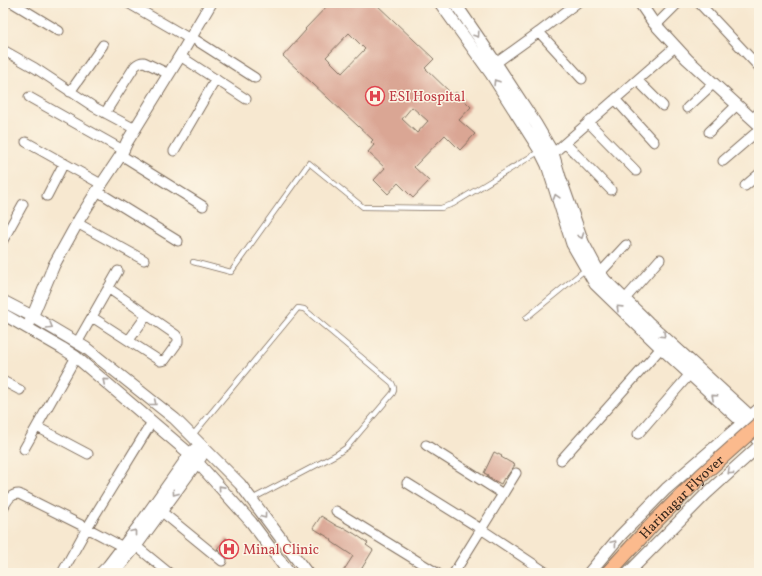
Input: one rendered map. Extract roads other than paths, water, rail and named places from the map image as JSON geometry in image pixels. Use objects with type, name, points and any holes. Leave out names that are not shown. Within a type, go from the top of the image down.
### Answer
[{"type":"main road","name":"Harinagar Flyover","points":[[608,573],[754,419]]},
{"type":"street","points":[[13,3],[59,31]]},
{"type":"street","points":[[28,327],[54,265],[77,223],[122,153],[211,3]]},
{"type":"street","points":[[440,3],[491,74],[560,177],[583,242],[605,280],[648,322],[754,419],[759,442]]},
{"type":"street","points":[[455,3],[536,124],[570,238],[590,278],[599,289],[690,374],[754,419]]},
{"type":"street","points":[[496,63],[577,3]]},
{"type":"street","points":[[640,3],[656,26],[687,59],[737,105],[757,119]]},
{"type":"street","points":[[656,26],[678,3]]},
{"type":"street","points":[[699,3],[759,67]]},
{"type":"street","points":[[134,4],[255,78]]},
{"type":"street","points":[[539,32],[582,79]]},
{"type":"street","points":[[70,92],[103,45]]},
{"type":"street","points":[[546,155],[565,142],[676,46]]},
{"type":"street","points":[[3,50],[35,68],[94,107],[135,129]]},
{"type":"street","points":[[180,56],[246,99]]},
{"type":"street","points":[[105,113],[138,63],[144,62],[170,74]]},
{"type":"street","points":[[174,151],[216,79]]},
{"type":"street","points":[[637,80],[663,106]]},
{"type":"street","points":[[687,108],[714,83]]},
{"type":"street","points":[[29,97],[122,153],[203,206]]},
{"type":"street","points":[[615,99],[654,142]]},
{"type":"street","points":[[709,132],[737,105]]},
{"type":"street","points":[[588,122],[636,171]]},
{"type":"street","points":[[723,161],[759,130]]},
{"type":"street","points":[[26,142],[64,163],[178,241]]},
{"type":"street","points":[[565,142],[611,190]]},
{"type":"street","points":[[47,196],[64,163]]},
{"type":"street","points":[[745,186],[759,174]]},
{"type":"street","points":[[3,240],[23,204]]},
{"type":"street","points":[[77,223],[144,260]]},
{"type":"street","points":[[600,273],[626,245]]},
{"type":"street","points":[[625,299],[660,259]]},
{"type":"street","points":[[77,343],[118,271]]},
{"type":"street","points":[[92,317],[160,361],[165,360],[168,357],[178,342],[176,335],[108,288]]},
{"type":"street","points":[[3,301],[32,316],[90,351],[175,419],[240,484],[307,573]]},
{"type":"street","points":[[3,314],[28,327],[76,357],[194,458],[252,522],[289,573]]},
{"type":"street","points":[[129,340],[147,315]]},
{"type":"street","points":[[561,460],[661,348]]},
{"type":"street","points":[[24,449],[76,357]]},
{"type":"street","points":[[638,434],[690,374]]},
{"type":"street","points":[[3,381],[20,390]]},
{"type":"street","points":[[589,573],[620,536],[666,488],[754,419]]},
{"type":"street","points":[[62,573],[87,528],[152,422]]},
{"type":"street","points":[[37,428],[88,454]]},
{"type":"street","points":[[114,573],[162,512],[194,458],[199,443]]},
{"type":"street","points":[[426,445],[503,494]]},
{"type":"street","points":[[628,573],[706,494],[759,446]]},
{"type":"street","points":[[101,573],[123,547],[154,505],[194,458]]},
{"type":"street","points":[[454,573],[516,472]]},
{"type":"street","points":[[407,483],[481,529],[547,573]]},
{"type":"street","points":[[3,508],[11,496],[19,494],[123,547]]},
{"type":"street","points":[[336,511],[438,573]]},
{"type":"street","points":[[162,512],[222,560]]},
{"type":"street","points":[[136,546],[169,573]]},
{"type":"lane","points":[[193,262],[231,272],[309,163],[363,207],[441,208],[453,204],[546,155]]},
{"type":"lane","points":[[526,318],[586,269]]},
{"type":"lane","points":[[199,443],[298,308],[304,308],[392,383],[395,390],[393,393],[347,447],[337,454],[252,499]]},
{"type":"place","name":"ESI Hospital","points":[[375,96]]},
{"type":"place","name":"Minal Clinic","points":[[229,549]]}]
